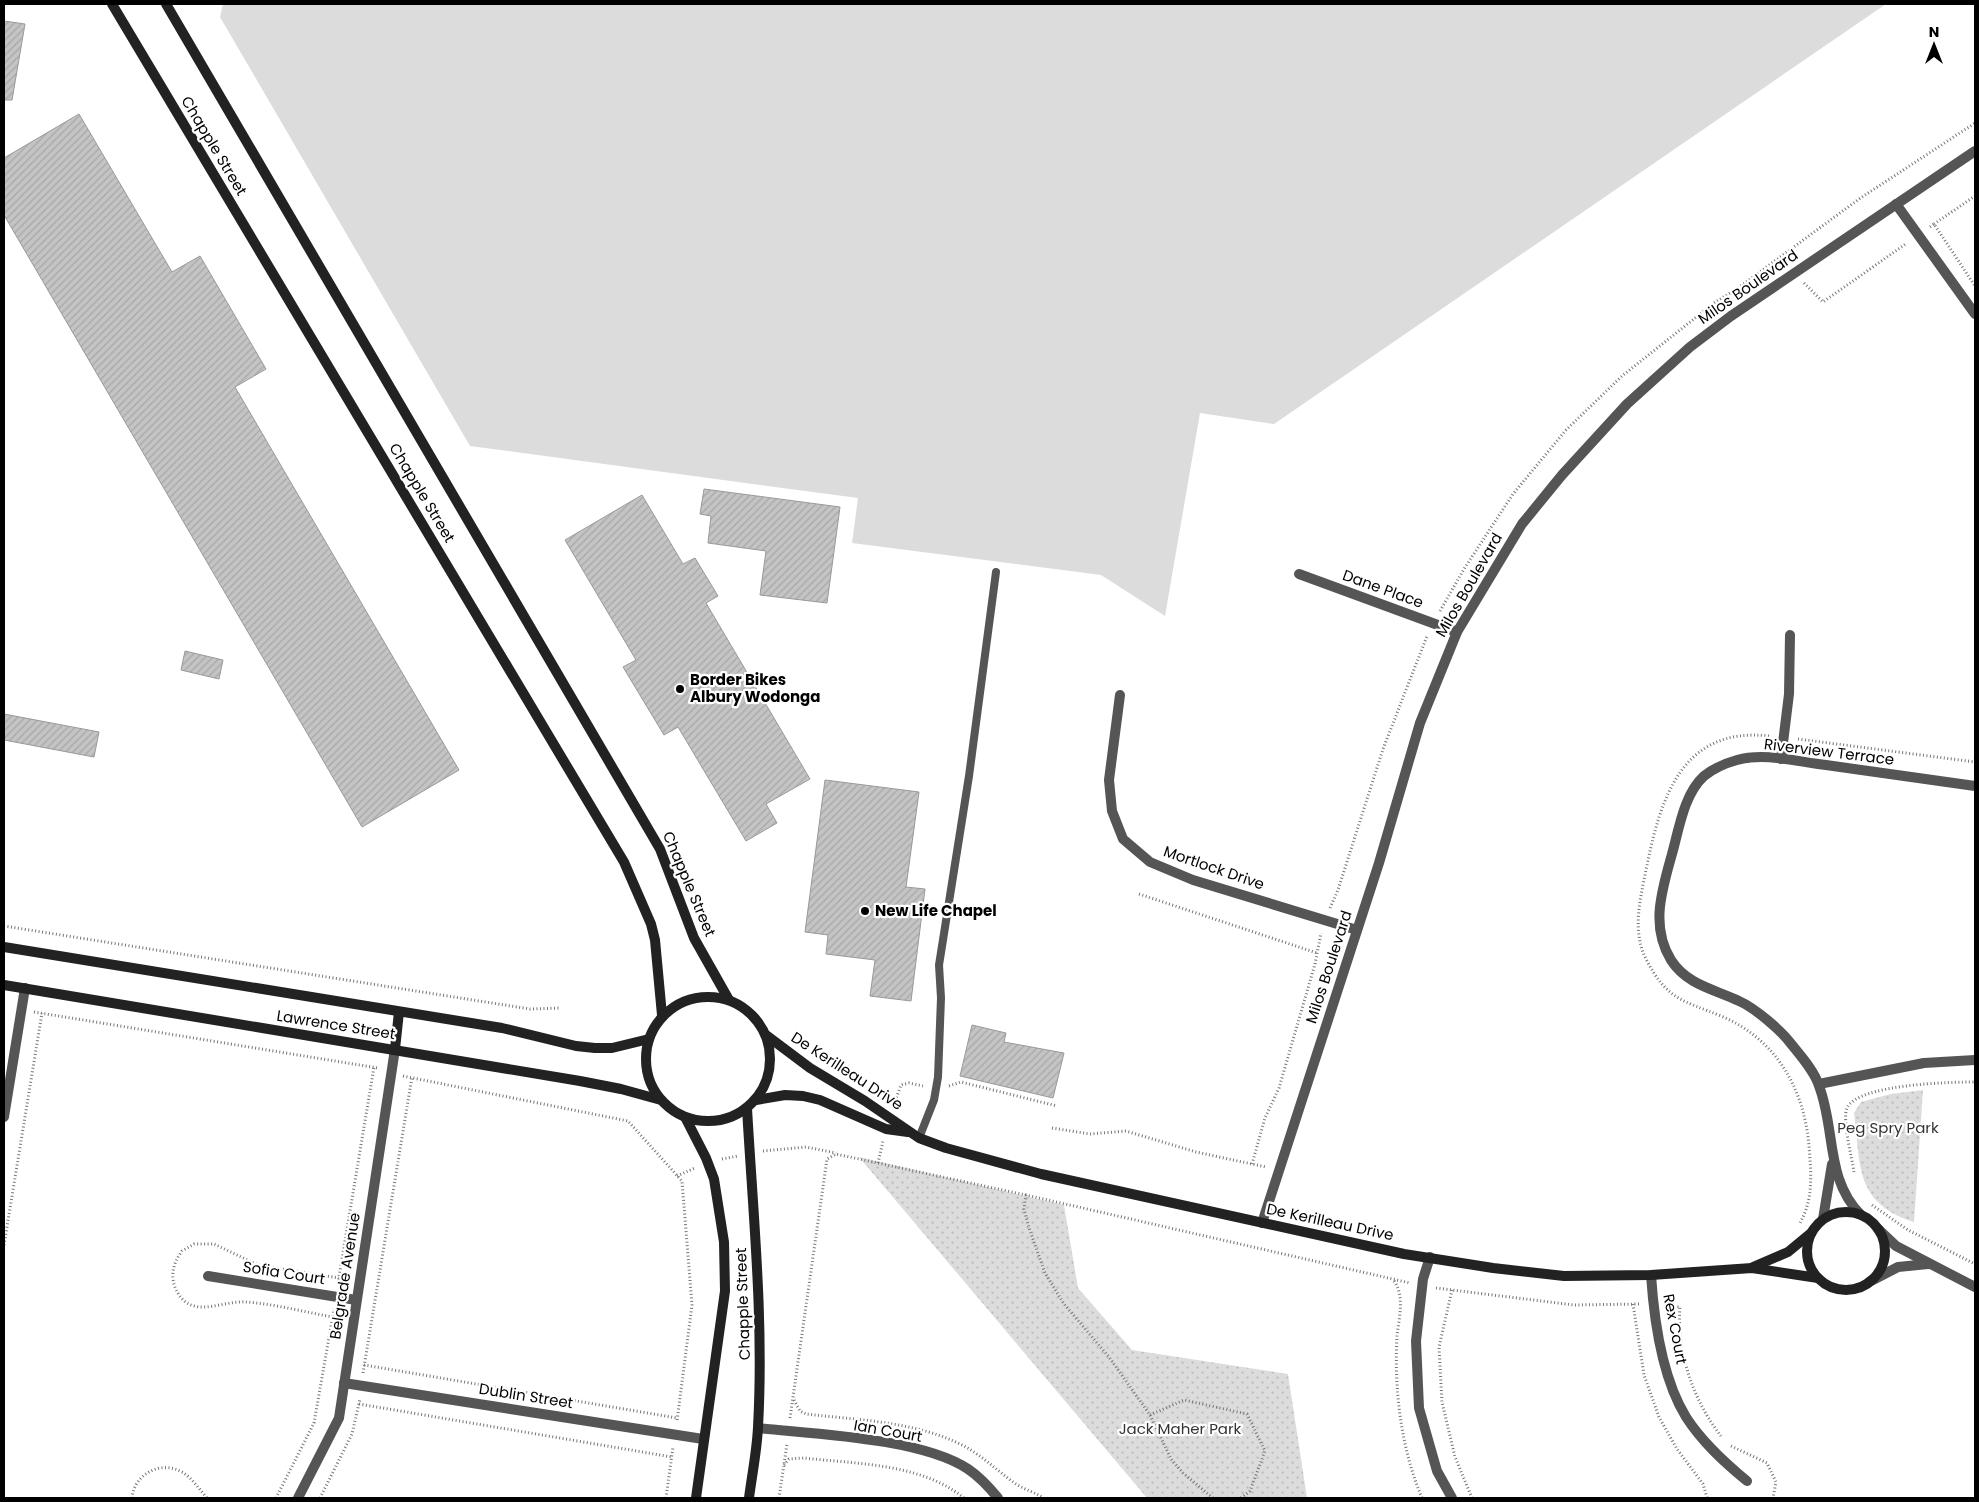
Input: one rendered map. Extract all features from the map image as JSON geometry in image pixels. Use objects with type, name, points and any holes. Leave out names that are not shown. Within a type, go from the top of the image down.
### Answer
[{"type":"street","name":"Chapple Street","points":[[166,4],[660,848],[694,938],[729,1000]]},
{"type":"street","name":"Chapple Street","points":[[116,5],[624,862],[653,932],[662,1015]]},
{"type":"street","name":"Milos Boulevard","points":[[1262,1223],[1357,930],[1420,723],[1456,632],[1522,524],[1562,475],[1620,412],[1690,347],[1731,316],[1975,151]]},
{"type":"street","points":[[1896,204],[1975,314]]},
{"type":"street","name":"Dane Place","points":[[1299,574],[1456,632]]},
{"type":"street","points":[[1781,759],[1789,694],[1790,635]]},
{"type":"street","name":"Mortlock Drive","points":[[1120,695],[1109,780],[1112,811],[1123,839],[1150,862],[1193,880],[1357,930]]},
{"type":"street","name":"Riverview Terrace","points":[[1861,1215],[1850,1204],[1843,1192],[1833,1161],[1819,1084],[1791,1043],[1756,1011],[1741,1002],[1704,988],[1686,978],[1672,962],[1664,948],[1660,926],[1662,889],[1682,817],[1698,783],[1712,771],[1738,759],[1781,759],[1975,786]]},
{"type":"street","name":"Lawrence Street","points":[[4,947],[502,1028],[576,1046],[612,1048],[649,1039]]},
{"type":"street","name":"Lawrence Street","points":[[4,985],[621,1089],[661,1100]]},
{"type":"street","points":[[4,1117],[25,988]]},
{"type":"street","points":[[709,997],[729,1000],[744,1008],[757,1020],[766,1035],[770,1048],[769,1074],[756,1100],[733,1116],[717,1121],[701,1121],[685,1117],[661,1100],[652,1086],[647,1071],[646,1055],[649,1039],[662,1015],[689,1000],[709,997]]},
{"type":"street","points":[[394,1050],[399,1012]]},
{"type":"street","name":"De Kerilleau Drive","points":[[766,1035],[810,1068],[865,1101],[915,1135]]},
{"type":"street","name":"Belgrade Avenue","points":[[298,1498],[338,1418],[394,1050]]},
{"type":"street","points":[[1819,1084],[1924,1063],[1975,1060]]},
{"type":"street","name":"De Kerilleau Drive","points":[[756,1100],[785,1095],[803,1096],[820,1100],[886,1128],[915,1135],[946,1148],[1041,1174],[1262,1223],[1430,1257],[1564,1276],[1651,1275],[1752,1268],[1818,1278]]},
{"type":"street","name":"Chapple Street","points":[[747,1108],[752,1210],[759,1269],[758,1428],[749,1498]]},
{"type":"street","name":"Chapple Street","points":[[685,1117],[706,1158],[714,1180],[724,1242],[725,1292],[696,1498]]},
{"type":"street","name":"Riverview Terrace","points":[[1823,1219],[1833,1161]]},
{"type":"street","points":[[1928,1264],[1898,1267],[1860,1287],[1843,1289],[1827,1285],[1818,1278],[1807,1257],[1811,1233],[1823,1219],[1835,1214],[1848,1212],[1861,1215],[1896,1246],[1975,1287]]},
{"type":"street","points":[[1870,1282],[1878,1273],[1883,1263],[1883,1240],[1878,1229]]},
{"type":"street","name":"De Kerilleau Drive","points":[[1752,1268],[1788,1252],[1811,1233]]},
{"type":"street","points":[[1430,1257],[1423,1286],[1416,1341],[1419,1408],[1437,1470],[1452,1498]]},
{"type":"street","name":"Rex Court","points":[[1651,1275],[1663,1362],[1686,1416],[1716,1454],[1747,1481]]},
{"type":"street","name":"Sofia Court","points":[[208,1276],[356,1300]]},
{"type":"street","name":"Dublin Street","points":[[344,1383],[703,1438]]},
{"type":"street","name":"Ian Court","points":[[758,1428],[909,1447],[967,1468],[987,1484],[998,1498]]},
{"type":"lane","points":[[915,1135],[934,1100],[938,1077],[941,998],[939,965],[969,776],[996,572]]},
{"type":"path","points":[[1252,1164],[1265,1118],[1280,1088],[1317,953],[1324,920],[1338,890],[1386,740],[1409,677],[1433,623],[1464,569],[1513,494],[1566,430],[1622,376],[1673,334],[1860,199],[1975,123]]},
{"type":"path","points":[[1779,258],[1822,302],[1975,196]]},
{"type":"path","points":[[1934,224],[1975,286]]},
{"type":"path","points":[[1797,1227],[1808,1204],[1811,1177],[1808,1140],[1798,1093],[1792,1078],[1768,1048],[1741,1026],[1688,1004],[1669,992],[1648,962],[1639,935],[1638,908],[1655,826],[1674,779],[1686,763],[1711,743],[1746,736],[1784,737],[1975,762]]},
{"type":"path","points":[[1139,894],[1317,953]]},
{"type":"path","points":[[4,926],[530,1009],[560,1008]]},
{"type":"path","points":[[21,1010],[374,1067],[391,1073],[628,1121],[682,1181],[692,1305],[666,1498]]},
{"type":"path","points":[[4,1245],[42,1013]]},
{"type":"path","points":[[1855,1180],[1845,1116],[1848,1105],[1875,1091],[1888,1088],[1948,1082],[1975,1082]]},
{"type":"path","points":[[1052,1128],[1090,1134],[1126,1131],[1196,1152],[1279,1170]]},
{"type":"path","points":[[779,1498],[824,1166],[827,1159],[836,1154],[1026,1195],[1423,1286],[1574,1305],[1633,1304],[1680,1307],[1682,1343],[1699,1399],[1714,1426],[1727,1442],[1767,1463],[1776,1482],[1773,1498]]},
{"type":"path","points":[[1026,1195],[1024,1209],[1045,1273],[1064,1304],[1109,1357],[1150,1416],[1171,1459],[1184,1473],[1214,1498]]},
{"type":"path","points":[[1870,1203],[1908,1230],[1975,1264]]},
{"type":"path","points":[[1452,1290],[1439,1347],[1442,1402],[1455,1457],[1472,1498]]},
{"type":"path","points":[[1633,1304],[1644,1375],[1658,1417],[1677,1449],[1703,1484],[1707,1498]]},
{"type":"path","points":[[364,1366],[677,1418]]},
{"type":"path","points":[[1150,1416],[1184,1400],[1247,1414],[1265,1451],[1250,1491],[1241,1498]]},
{"type":"path","points":[[359,1404],[672,1457]]},
{"type":"path","points":[[784,1466],[790,1459],[804,1458],[898,1470],[932,1480],[964,1498]]},
{"type":"path","points":[[132,1498],[134,1488],[139,1479],[157,1469],[164,1468],[181,1472],[207,1498]]},
{"type":"green space","points":[[223,4],[1886,4],[1274,424],[1200,413],[1165,616],[1101,575],[852,543],[858,498],[470,446],[220,17]]},
{"type":"green space","name":"Peg Spry Park","points":[[1923,1090],[1914,1222],[1894,1214],[1880,1204],[1870,1193],[1860,1165],[1854,1113],[1861,1102],[1891,1094]]},
{"type":"green space","name":"Jack Maher Park","points":[[859,1157],[1064,1205],[1078,1288],[1132,1350],[1288,1374],[1307,1498],[1147,1498]]},
{"type":"building","points":[[4,21],[25,24],[12,100],[4,100]]},
{"type":"building","points":[[79,114],[172,272],[200,256],[266,369],[235,387],[459,770],[362,827],[4,215],[4,158]]},
{"type":"building","points":[[704,489],[840,507],[827,603],[760,595],[766,551],[708,543],[711,516],[700,514]]},
{"type":"building","points":[[642,495],[683,564],[695,558],[718,596],[706,603],[810,779],[766,804],[777,823],[746,841],[678,727],[664,735],[623,667],[636,660],[565,540]]},
{"type":"building","points":[[185,651],[223,660],[219,679],[181,670]]},
{"type":"building","points":[[4,714],[99,732],[94,757],[4,740]]},
{"type":"building","name":"New Life Chapel","points":[[825,780],[919,792],[906,887],[925,889],[911,1001],[870,996],[875,960],[826,954],[828,935],[805,932]]},
{"type":"building","points":[[972,1025],[1006,1033],[1004,1042],[1064,1053],[1053,1098],[960,1076]]},
{"type":"place","name":"Border Bikes Albury Wodonga","points":[[680,689]]},
{"type":"place","name":"New Life Chapel","points":[[865,911]]}]
